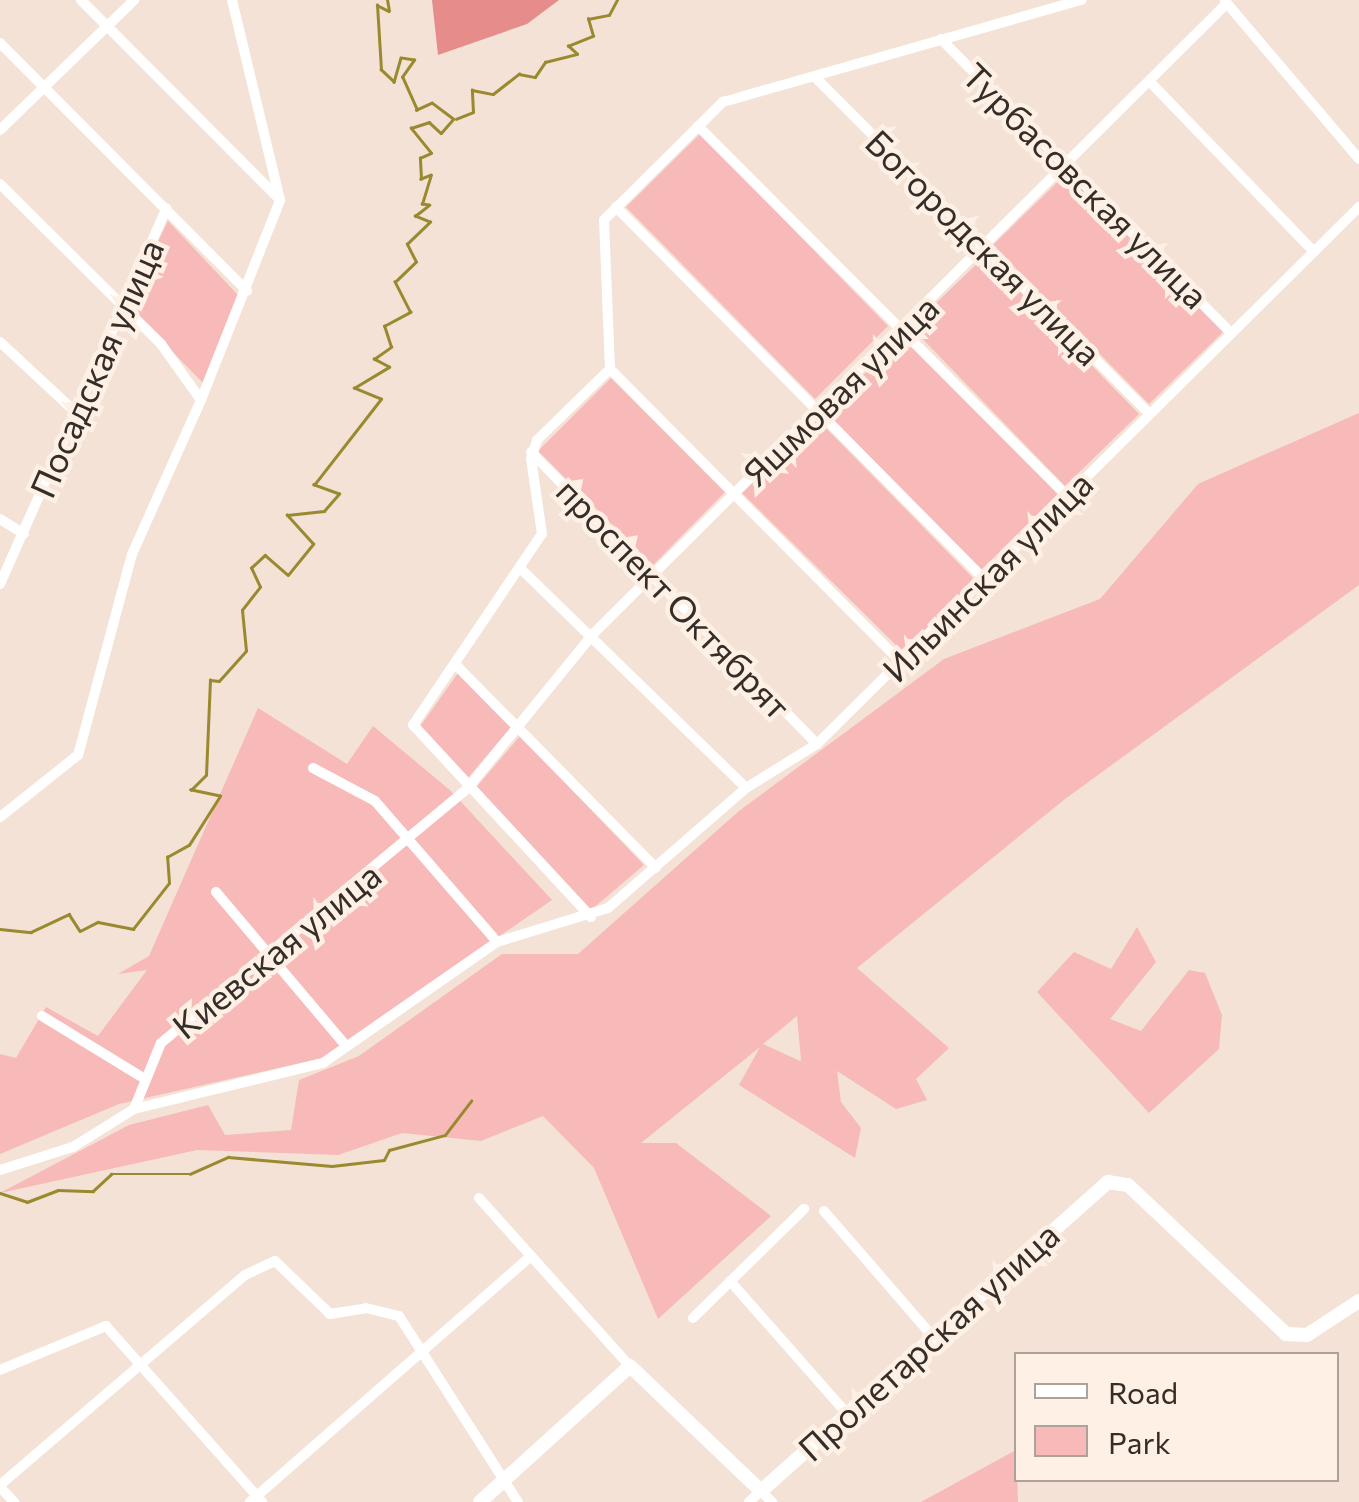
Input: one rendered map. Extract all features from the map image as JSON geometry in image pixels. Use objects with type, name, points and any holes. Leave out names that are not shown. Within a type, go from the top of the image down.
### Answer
[{"type":"street","points":[[81,0],[280,200]]},
{"type":"street","points":[[0,130],[134,0]]},
{"type":"street","points":[[0,817],[78,755],[132,554],[247,291],[280,200],[232,0]]},
{"type":"street","points":[[902,662],[610,370],[602,231],[616,206],[724,102],[817,80],[941,39],[1082,0]]},
{"type":"street","points":[[1226,2],[1359,158]]},
{"type":"street","name":"Яшмовая улица","points":[[467,789],[593,634],[1152,84],[1226,2]]},
{"type":"street","name":"Турбасовская улица","points":[[941,39],[1230,332]]},
{"type":"street","points":[[0,43],[247,291]]},
{"type":"street","name":"Богородская улица","points":[[817,80],[1150,414]]},
{"type":"street","points":[[1152,84],[1314,251]]},
{"type":"street","points":[[698,126],[904,328],[1066,495]]},
{"type":"street","points":[[0,184],[121,304],[201,400]]},
{"type":"street","points":[[616,206],[984,578]]},
{"type":"street","name":"Ильинская улица","points":[[591,917],[656,868],[746,788],[816,744],[1359,207]]},
{"type":"street","name":"Посадская улица","points":[[0,584],[24,534],[72,409],[167,208]]},
{"type":"street","points":[[0,342],[72,409]]},
{"type":"street","points":[[0,1170],[73,1148],[134,1110],[323,1064],[497,942],[591,917],[467,789],[413,724],[542,534],[531,452],[610,370]]},
{"type":"street","name":"проспект Октябрят","points":[[531,452],[816,744]]},
{"type":"street","points":[[0,518],[24,534]]},
{"type":"street","points":[[520,568],[593,634],[746,788]]},
{"type":"street","points":[[455,664],[656,868]]},
{"type":"street","points":[[313,768],[375,801],[497,942]]},
{"type":"street","name":"Киевская улица","points":[[134,1110],[140,1076],[172,1032],[267,951],[412,840],[467,789]]},
{"type":"street","points":[[216,892],[346,1046]]},
{"type":"street","points":[[42,1016],[140,1076]]},
{"type":"street","name":"Пролетарская улица","points":[[748,1502],[767,1496],[933,1338],[1108,1182],[1128,1186],[1286,1334],[1307,1335],[1359,1301]]},
{"type":"street","points":[[479,1198],[630,1366],[767,1496]]},
{"type":"street","points":[[694,1318],[804,1209]]},
{"type":"street","points":[[824,1212],[933,1338]]},
{"type":"street","points":[[0,1370],[106,1326],[256,1500],[531,1256]]},
{"type":"street","points":[[14,1502],[0,1486],[245,1275],[275,1261],[330,1314],[366,1308],[399,1316],[500,1483],[518,1502]]},
{"type":"street","points":[[730,1281],[849,1416]]},
{"type":"street","points":[[480,1502],[630,1366]]},
{"type":"green space","points":[[700,134],[888,326],[815,399],[626,207]]},
{"type":"green space","points":[[1068,172],[1224,331],[1149,404],[993,245]]},
{"type":"green space","points":[[168,221],[238,295],[203,383],[127,305]]},
{"type":"green space","points":[[985,256],[1139,414],[1065,486],[911,327]]},
{"type":"green space","points":[[902,336],[1058,494],[981,570],[826,412]]},
{"type":"green space","points":[[611,378],[725,492],[653,565],[538,451]]},
{"type":"green space","points":[[1359,413],[1359,585],[1065,799],[857,968],[949,1048],[916,1079],[927,1100],[896,1109],[837,1071],[841,1102],[861,1128],[855,1158],[739,1085],[760,1047],[641,1143],[676,1143],[771,1216],[658,1319],[594,1168],[543,1116],[481,1141],[402,1133],[338,1155],[197,1150],[0,1193],[129,1125],[208,1105],[225,1135],[291,1130],[299,1080],[359,1056],[502,954],[578,954],[739,811],[944,659],[1100,599],[1198,484]],"holes":[[[797,1016],[801,1060],[763,1044]]]},
{"type":"green space","points":[[818,420],[975,580],[903,652],[742,493]]},
{"type":"green space","points":[[458,673],[511,727],[466,780],[419,728]]},
{"type":"green space","points":[[258,708],[347,764],[373,726],[451,791],[552,900],[322,1058],[119,1104],[0,1154],[0,1054],[16,1058],[46,1007],[98,1036],[147,970],[118,974],[149,956]]},
{"type":"green space","points":[[520,736],[644,865],[591,910],[474,790]]},
{"type":"green space","points":[[1137,927],[1156,962],[1110,1019],[1141,1031],[1189,970],[1205,973],[1222,1015],[1219,1049],[1149,1113],[1037,992],[1074,952],[1111,969]]},
{"type":"green space","points":[[1014,1451],[1018,1502],[921,1502]]},
{"type":"shaded area","points":[[432,0],[559,0],[527,24],[438,55]]},
{"type":"waterway","points":[[0,929],[31,932],[69,914],[80,931],[98,922],[133,929],[169,883],[167,857],[189,845],[220,796],[191,790],[206,775],[210,680],[219,681],[246,651],[242,610],[260,587],[251,568],[265,555],[288,575],[313,544],[287,515],[324,511],[339,494],[314,485],[381,399],[354,388],[389,367],[374,359],[391,347],[384,326],[410,312],[395,282],[416,262],[407,244],[430,222],[415,216],[429,205],[422,204],[431,175],[421,179],[420,158],[431,153],[411,128],[429,122],[441,133],[453,119],[432,103],[417,110],[402,77],[414,60],[401,58],[394,82],[381,70],[377,5],[389,11],[387,0]]},
{"type":"waterway","points":[[456,119],[473,112],[472,90],[493,94],[519,74],[535,77],[545,62],[577,54],[568,46],[593,36],[588,19],[609,15],[617,0]]},
{"type":"waterway","points":[[0,1193],[27,1202],[58,1190],[93,1191],[111,1174],[190,1174],[228,1157],[332,1166],[384,1160],[389,1150],[445,1135],[471,1101]]}]
